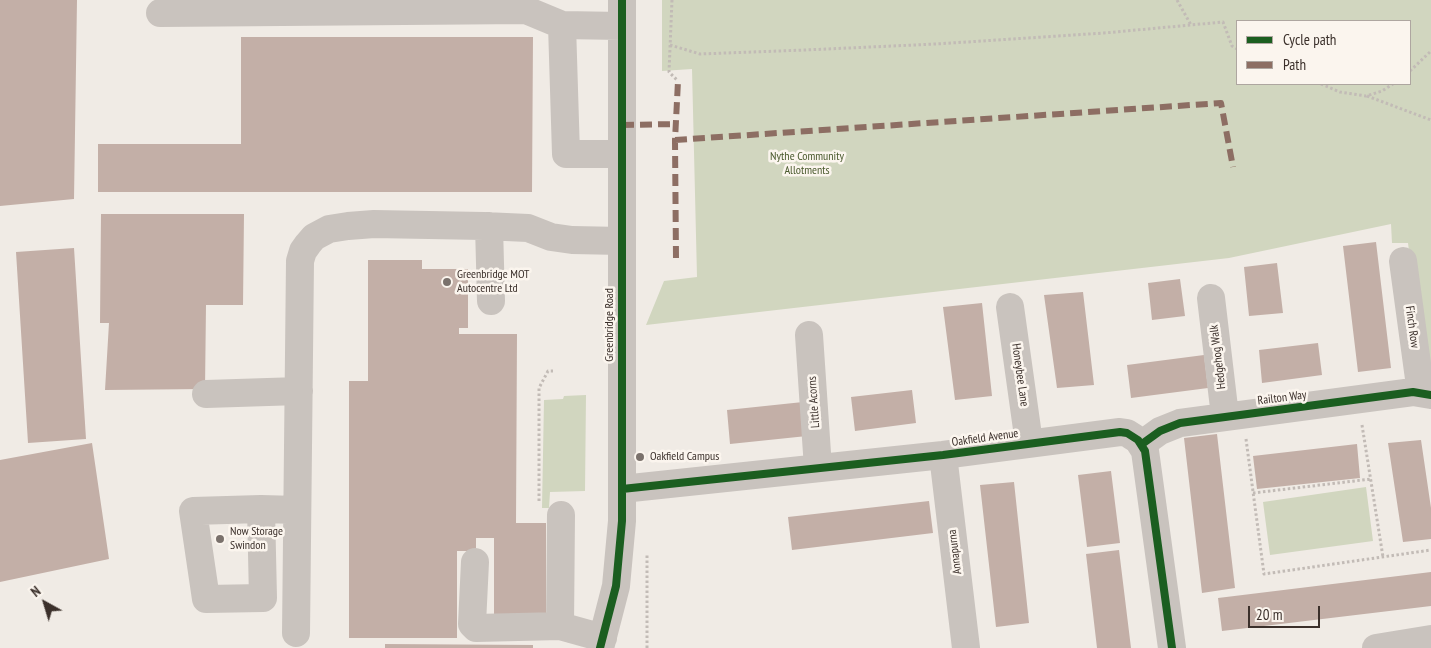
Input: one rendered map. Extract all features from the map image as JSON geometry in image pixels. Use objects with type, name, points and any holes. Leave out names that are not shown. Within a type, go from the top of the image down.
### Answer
[{"type":"street","points":[[160,13],[526,10],[562,25],[622,13]]},
{"type":"street","name":"Greenbridge Road","points":[[602,643],[616,586],[620,555],[622,489],[622,13]]},
{"type":"street","points":[[562,25],[566,154],[622,154]]},
{"type":"street","points":[[296,633],[300,261],[303,251],[314,238],[329,229],[374,224],[528,228],[552,237],[572,240],[622,241]]},
{"type":"street","points":[[490,226],[492,301]]},
{"type":"street","name":"Finch Row","points":[[1403,261],[1426,394]]},
{"type":"street","name":"Hedgehog Walk","points":[[1211,298],[1234,415]]},
{"type":"street","name":"Honeybee Lane","points":[[1010,307],[1030,443]]},
{"type":"street","name":"Little Acorns","points":[[809,335],[818,468]]},
{"type":"street","points":[[206,394],[298,391]]},
{"type":"street","name":"Railton Way","points":[[1142,444],[1169,426],[1180,423],[1413,392],[1426,394]]},
{"type":"street","name":"Oakfield Avenue","points":[[622,489],[943,455],[1120,432],[1134,436],[1142,444]]},
{"type":"street","points":[[1142,444],[1145,451],[1172,648]]},
{"type":"street","name":"Annapurna","points":[[943,455],[966,648]]},
{"type":"street","points":[[261,509],[297,510]]},
{"type":"street","points":[[560,626],[561,515]]},
{"type":"street","points":[[475,562],[473,627],[560,626],[602,643]]},
{"type":"street","points":[[1376,648],[1431,640]]},
{"type":"path","points":[[672,0],[669,72],[678,81]]},
{"type":"path","points":[[1177,0],[1191,25]]},
{"type":"path","points":[[670,45],[700,54],[936,44],[1222,22],[1232,46],[1236,48]]},
{"type":"path","points":[[1411,70],[1431,51]]},
{"type":"path","points":[[1323,85],[1340,92],[1366,96],[1431,120]]},
{"type":"path","points":[[1366,96],[1382,91],[1391,85]]},
{"type":"path","points":[[553,371],[548,371],[539,388],[539,514],[561,515]]},
{"type":"path","points":[[1358,399],[1384,557]]},
{"type":"path","points":[[1234,415],[1253,492],[1264,574],[1431,550]]},
{"type":"path","points":[[1253,492],[1371,479]]},
{"type":"path","points":[[647,553],[647,648]]},
{"type":"green space","name":"Nythe Community Allotments","points":[[662,0],[1431,0],[1431,373],[1424,374],[1408,243],[1392,243],[1391,224],[1229,258],[646,325],[664,281],[697,277],[692,69],[662,71]]},
{"type":"green space","points":[[586,395],[585,491],[550,492],[549,508],[542,508],[544,400],[563,399],[564,396]]},
{"type":"green space","points":[[1366,487],[1373,541],[1270,555],[1263,502]]},
{"type":"building","points":[[0,0],[77,0],[74,199],[0,206]]},
{"type":"building","points":[[241,37],[533,37],[532,192],[98,192],[98,144],[241,144]]},
{"type":"building","points":[[101,214],[244,214],[243,305],[206,305],[205,389],[105,390],[109,323],[100,323]]},
{"type":"building","points":[[1376,242],[1391,368],[1358,372],[1343,246]]},
{"type":"building","points":[[74,248],[86,439],[28,443],[16,252]]},
{"type":"building","points":[[368,260],[422,260],[422,269],[468,269],[468,328],[459,328],[459,334],[517,334],[516,523],[546,523],[546,622],[494,622],[494,538],[476,538],[476,551],[457,551],[457,638],[349,638],[349,381],[368,381]]},
{"type":"building","points":[[1277,263],[1283,313],[1249,316],[1244,267]]},
{"type":"building","points":[[1180,279],[1185,316],[1152,320],[1148,283]]},
{"type":"building","points":[[1083,292],[1094,385],[1057,388],[1044,295]]},
{"type":"building","points":[[982,303],[992,396],[955,400],[943,307]]},
{"type":"building","points":[[1318,343],[1322,375],[1262,383],[1259,350]]},
{"type":"building","points":[[1204,355],[1208,388],[1131,398],[1127,365]]},
{"type":"building","points":[[912,390],[916,423],[855,431],[851,397]]},
{"type":"building","points":[[803,402],[807,436],[730,444],[727,410]]},
{"type":"building","points":[[1217,434],[1235,588],[1202,593],[1184,438]]},
{"type":"building","points":[[1421,440],[1431,508],[1431,539],[1403,542],[1388,443]]},
{"type":"building","points":[[92,443],[109,559],[0,582],[0,460]]},
{"type":"building","points":[[1357,444],[1360,478],[1257,489],[1253,456]]},
{"type":"building","points":[[1111,471],[1120,543],[1087,547],[1078,475]]},
{"type":"building","points":[[1014,482],[1029,623],[996,627],[980,485]]},
{"type":"building","points":[[929,501],[933,533],[792,550],[788,517]]},
{"type":"building","points":[[1119,550],[1131,648],[1097,648],[1086,554]]},
{"type":"building","points":[[1431,572],[1431,606],[1222,631],[1218,598]]},
{"type":"building","points":[[385,644],[533,645],[533,648],[385,648]]},
{"type":"marked path","points":[[676,258],[675,140],[678,81]]},
{"type":"marked path","points":[[675,140],[1221,103],[1233,167]]},
{"type":"marked path","points":[[622,125],[677,124]]},
{"type":"cycle path","points":[[600,648],[616,586],[622,521],[622,0]]},
{"type":"cycle path","points":[[1142,444],[1160,431],[1180,423],[1413,392],[1431,395]]},
{"type":"cycle path","points":[[622,489],[943,455],[1120,432],[1127,433],[1138,440],[1145,451],[1172,648]]},
{"type":"place","name":"Greenbridge MOT Autocentre Ltd","points":[[447,282]]},
{"type":"place","name":"Oakfield Campus","points":[[640,457]]},
{"type":"place","name":"Now Storage Swindon","points":[[220,539]]}]
